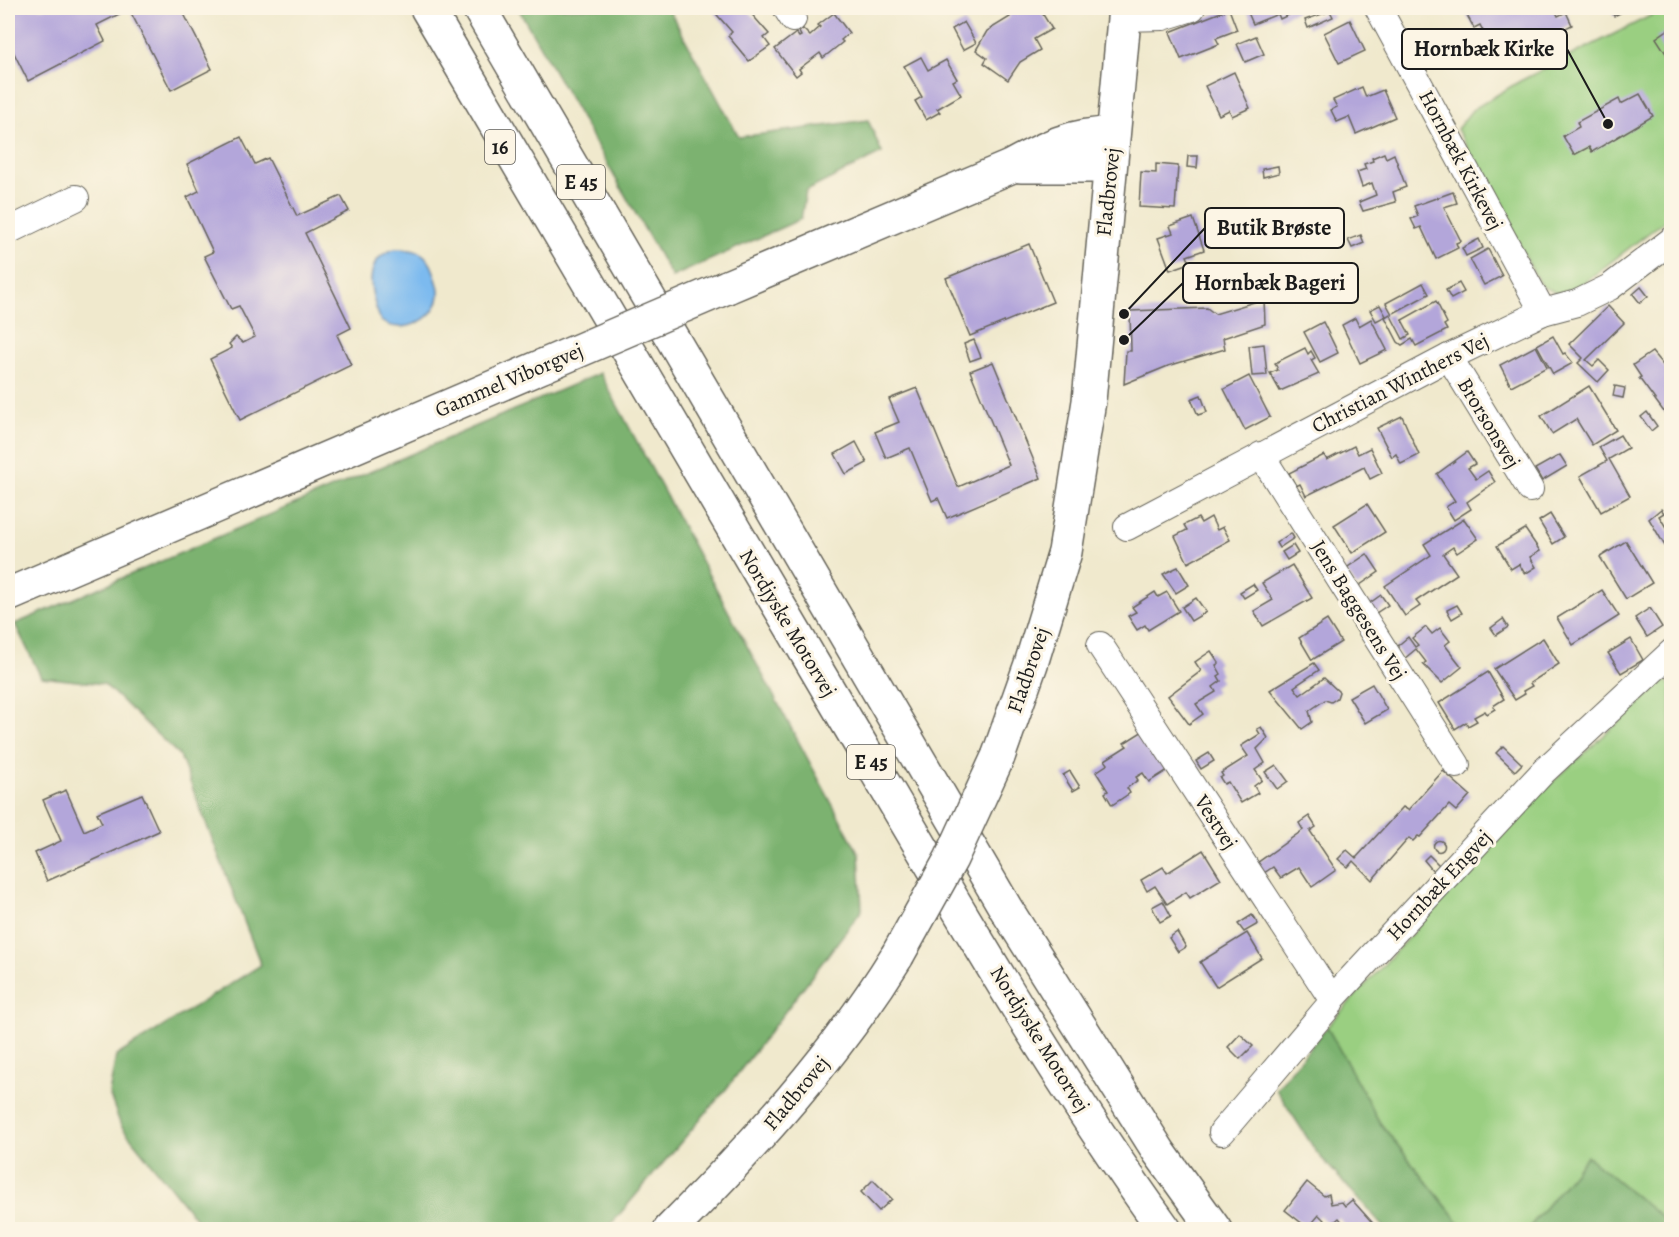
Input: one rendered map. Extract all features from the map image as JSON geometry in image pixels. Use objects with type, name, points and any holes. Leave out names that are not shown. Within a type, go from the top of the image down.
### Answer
[{"type":"main road","name":"16","points":[[411,8],[589,287]]},
{"type":"main road","name":"Nordjyske Motorvej","points":[[427,8],[589,287],[972,931],[1125,1174],[1166,1230]]},
{"type":"main road","name":"Nordjyske Motorvej","points":[[479,8],[1006,909],[1159,1152],[1215,1230]]},
{"type":"main road","points":[[502,8],[682,357]]},
{"type":"main road","name":"Fladbrovej","points":[[670,1230],[754,1145],[826,1059],[897,956],[951,859],[998,757],[1031,664],[1065,552],[1089,401],[1125,13]]},
{"type":"main road","name":"Gammel Viborgvej","points":[[8,595],[1011,167],[1067,164],[1112,150]]},
{"type":"street","points":[[1125,13],[1163,17],[1192,8]]},
{"type":"street","name":"Hornbæk Kirkevej","points":[[1378,8],[1543,312]]},
{"type":"street","points":[[8,231],[76,198]]},
{"type":"street","name":"Christian Winthers Vej","points":[[1127,527],[1449,357],[1543,312],[1577,303],[1610,287],[1671,240]]},
{"type":"street","name":"Brorsonsvej","points":[[1449,357],[1530,489]]},
{"type":"street","name":"Jens Baggesens Vej","points":[[1261,455],[1457,765]]},
{"type":"street","name":"Vestvej","points":[[1100,645],[1332,999]]},
{"type":"street","name":"Hornbæk Engvej","points":[[1222,1132],[1329,1006],[1332,999],[1544,771],[1671,652]]},
{"type":"green space","points":[[518,8],[668,8],[739,137],[868,120],[882,153],[806,191],[801,219],[672,277]]},
{"type":"green space","points":[[1666,8],[1671,8],[1671,216],[1577,288],[1557,293],[1541,286],[1457,129],[1472,110],[1520,81]]},
{"type":"green space","points":[[600,373],[859,854],[862,910],[727,1088],[607,1229],[204,1229],[121,1126],[109,1093],[116,1056],[261,965],[180,756],[104,684],[41,677],[15,624]]},
{"type":"green space","points":[[1665,680],[1671,686],[1671,1225],[1587,1156],[1528,1229],[1464,1229],[1380,1123],[1327,1027],[1537,796]]},
{"type":"green space","points":[[1327,1027],[1380,1123],[1464,1229],[1386,1229],[1317,1153],[1276,1089]]},
{"type":"green space","points":[[1587,1156],[1671,1225],[1671,1229],[1528,1229]]},
{"type":"water","points":[[395,249],[415,251],[424,255],[431,265],[439,289],[437,304],[432,312],[417,323],[408,326],[398,327],[381,321],[372,289],[371,279],[377,261],[384,254]]},
{"type":"building","points":[[8,8],[181,8],[212,69],[171,90],[129,9],[97,25],[105,41],[28,81],[8,41]]},
{"type":"building","points":[[711,8],[752,8],[748,10],[769,34],[764,38],[770,46],[749,61],[728,36],[732,32]]},
{"type":"building","points":[[1005,8],[1039,8],[1052,29],[1034,39],[1040,50],[1020,62],[1008,80],[984,63],[987,58],[976,50],[987,31],[1010,17]]},
{"type":"building","points":[[1246,8],[1303,8],[1280,19],[1278,14],[1253,24]]},
{"type":"building","points":[[1463,8],[1560,8],[1555,10],[1558,16],[1566,12],[1572,25],[1501,61],[1499,57],[1497,58],[1480,25],[1474,28]]},
{"type":"building","points":[[1609,8],[1630,8],[1614,16]]},
{"type":"building","points":[[1229,9],[1237,30],[1216,38],[1219,44],[1181,59],[1170,32]]},
{"type":"building","points":[[1330,11],[1333,17],[1308,28],[1305,20]]},
{"type":"building","points":[[834,13],[849,33],[841,40],[843,42],[823,58],[820,53],[799,69],[801,72],[796,76],[775,49],[796,33],[799,37],[801,36],[799,32],[803,29],[810,36],[820,27],[818,25]]},
{"type":"building","points":[[1350,20],[1365,51],[1339,63],[1324,33]]},
{"type":"building","points":[[964,22],[976,43],[963,50],[952,29]]},
{"type":"building","points":[[1672,27],[1672,52],[1667,55],[1656,38]]},
{"type":"building","points":[[1256,36],[1264,54],[1245,62],[1237,44]]},
{"type":"building","points":[[921,57],[928,70],[946,60],[957,79],[953,81],[961,95],[937,109],[940,112],[926,120],[915,101],[922,97],[904,66]]},
{"type":"building","points":[[1234,72],[1250,108],[1232,116],[1229,110],[1219,115],[1205,86]]},
{"type":"building","points":[[1362,87],[1366,97],[1383,90],[1395,117],[1356,134],[1349,117],[1337,122],[1331,110],[1337,107],[1333,100]]},
{"type":"building","points":[[1640,94],[1653,116],[1592,152],[1589,147],[1574,155],[1563,136],[1579,127],[1577,122],[1619,99],[1621,104]]},
{"type":"building","points":[[241,137],[255,164],[268,158],[297,216],[341,196],[349,211],[305,233],[351,328],[337,335],[351,365],[240,420],[210,359],[232,348],[229,344],[236,337],[243,343],[255,337],[239,306],[231,309],[204,256],[213,252],[187,197],[199,191],[187,164]]},
{"type":"building","points":[[1384,153],[1386,158],[1394,154],[1406,187],[1393,192],[1396,202],[1363,211],[1359,202],[1376,195],[1372,183],[1362,187],[1357,172],[1366,169],[1364,164],[1373,161],[1372,158]]},
{"type":"building","points":[[1188,156],[1198,156],[1197,168],[1187,167]]},
{"type":"building","points":[[1156,164],[1178,166],[1175,209],[1139,207],[1141,172],[1156,173]]},
{"type":"building","points":[[1278,166],[1279,173],[1263,177],[1262,169]]},
{"type":"building","points":[[1453,192],[1457,203],[1444,207],[1461,241],[1456,243],[1458,248],[1436,259],[1421,227],[1416,229],[1411,219],[1418,216],[1414,206]]},
{"type":"building","points":[[1193,218],[1204,250],[1187,256],[1190,263],[1170,270],[1158,238],[1173,233],[1170,226]]},
{"type":"building","points":[[1361,235],[1364,243],[1352,248],[1348,240]]},
{"type":"building","points":[[1479,239],[1483,248],[1466,256],[1462,248]]},
{"type":"building","points":[[1029,244],[1053,302],[970,336],[946,278]]},
{"type":"building","points":[[1488,249],[1502,276],[1484,285],[1470,259]]},
{"type":"building","points":[[1423,283],[1429,294],[1392,314],[1386,303]]},
{"type":"building","points":[[1459,283],[1464,292],[1451,299],[1446,290]]},
{"type":"building","points":[[1641,287],[1648,296],[1640,303],[1633,294]]},
{"type":"building","points":[[1264,299],[1265,324],[1223,338],[1225,349],[1168,366],[1124,384],[1126,351],[1131,351],[1130,311],[1207,308],[1215,314]]},
{"type":"building","points":[[1436,301],[1447,323],[1444,325],[1447,330],[1416,346],[1412,339],[1402,345],[1398,342],[1385,317],[1390,314],[1403,339],[1410,335],[1402,320]]},
{"type":"building","points":[[1380,305],[1386,316],[1376,321],[1370,310]]},
{"type":"building","points":[[1608,306],[1624,323],[1586,360],[1593,366],[1599,360],[1609,370],[1598,382],[1578,363],[1583,358],[1569,344]]},
{"type":"building","points":[[1355,318],[1359,326],[1371,319],[1387,350],[1360,363],[1342,325]]},
{"type":"building","points":[[1323,322],[1338,353],[1320,362],[1304,332]]},
{"type":"building","points":[[1553,336],[1563,354],[1565,353],[1573,363],[1553,374],[1537,345]]},
{"type":"building","points":[[974,340],[981,357],[970,361],[964,344]]},
{"type":"building","points":[[1264,344],[1267,375],[1252,376],[1249,346]]},
{"type":"building","points":[[1536,346],[1547,367],[1511,386],[1500,365]]},
{"type":"building","points":[[1305,348],[1308,354],[1311,351],[1315,358],[1311,360],[1319,374],[1280,391],[1270,373],[1278,370],[1275,363]]},
{"type":"building","points":[[1652,352],[1672,376],[1672,414],[1668,409],[1664,412],[1639,378],[1641,377],[1633,365]]},
{"type":"building","points":[[993,362],[1041,478],[947,518],[938,498],[932,501],[910,448],[886,458],[875,432],[899,422],[889,399],[917,388],[958,487],[1009,465],[970,371]]},
{"type":"building","points":[[1249,376],[1270,417],[1245,430],[1224,389]]},
{"type":"building","points":[[1589,386],[1616,430],[1592,445],[1576,419],[1552,434],[1541,416]]},
{"type":"building","points":[[1615,386],[1625,388],[1623,398],[1613,396]]},
{"type":"building","points":[[1201,395],[1207,412],[1198,415],[1191,399]]},
{"type":"building","points":[[1647,412],[1657,426],[1651,431],[1641,417]]},
{"type":"building","points":[[1402,416],[1419,455],[1401,464],[1396,454],[1392,457],[1377,428]]},
{"type":"building","points":[[1620,435],[1628,448],[1609,459],[1630,496],[1601,512],[1580,476],[1607,461],[1599,447]]},
{"type":"building","points":[[856,442],[867,463],[846,474],[835,454]]},
{"type":"building","points":[[1354,446],[1358,454],[1370,448],[1382,473],[1370,479],[1364,467],[1306,496],[1300,484],[1296,486],[1289,473],[1324,455],[1327,460]]},
{"type":"building","points":[[1467,452],[1475,464],[1468,468],[1476,479],[1488,471],[1495,482],[1467,502],[1471,509],[1454,520],[1446,507],[1455,501],[1437,474]]},
{"type":"building","points":[[1560,455],[1567,466],[1542,481],[1535,469]]},
{"type":"building","points":[[1367,504],[1385,532],[1352,553],[1334,525]]},
{"type":"building","points":[[1661,509],[1664,513],[1659,516],[1672,537],[1672,542],[1665,546],[1649,519]]},
{"type":"building","points":[[1550,514],[1564,537],[1553,544],[1539,521]]},
{"type":"building","points":[[1211,517],[1217,530],[1223,527],[1230,540],[1188,563],[1175,536],[1187,530],[1184,525],[1198,518],[1201,523]]},
{"type":"building","points":[[1464,519],[1478,539],[1457,553],[1453,547],[1443,554],[1457,574],[1416,601],[1420,606],[1405,616],[1385,586],[1431,555],[1424,544]]},
{"type":"building","points":[[1525,529],[1540,551],[1530,557],[1536,567],[1525,574],[1519,564],[1511,569],[1497,546]]},
{"type":"building","points":[[1291,533],[1294,538],[1279,548],[1276,543]]},
{"type":"building","points":[[1626,541],[1652,583],[1626,599],[1600,557]]},
{"type":"building","points":[[1293,545],[1298,553],[1287,560],[1282,552]]},
{"type":"building","points":[[1367,554],[1379,572],[1357,587],[1345,569]]},
{"type":"building","points":[[1292,565],[1312,598],[1263,626],[1254,611],[1273,600],[1262,583]]},
{"type":"building","points":[[1178,567],[1189,585],[1176,593],[1163,574]]},
{"type":"building","points":[[1253,584],[1257,590],[1244,598],[1240,592]]},
{"type":"building","points":[[1602,590],[1619,616],[1573,645],[1557,618]]},
{"type":"building","points":[[1155,592],[1158,597],[1167,592],[1179,611],[1148,630],[1145,625],[1137,630],[1128,616],[1136,612],[1132,607]]},
{"type":"building","points":[[1381,595],[1388,605],[1373,615],[1367,605]]},
{"type":"building","points":[[1196,598],[1206,612],[1191,621],[1182,607]]},
{"type":"building","points":[[1457,605],[1462,613],[1452,619],[1447,610]]},
{"type":"building","points":[[1650,608],[1662,627],[1647,637],[1635,618]]},
{"type":"building","points":[[1503,619],[1508,627],[1496,635],[1491,628]]},
{"type":"building","points":[[1327,620],[1341,642],[1312,660],[1299,638]]},
{"type":"building","points":[[1426,627],[1432,634],[1440,628],[1450,641],[1445,645],[1462,667],[1442,683],[1423,664],[1426,662],[1416,649],[1404,659],[1395,648],[1408,637],[1415,647],[1418,645],[1412,638]]},
{"type":"building","points":[[1543,638],[1559,664],[1530,683],[1532,686],[1523,691],[1525,694],[1515,700],[1494,669]]},
{"type":"building","points":[[1631,639],[1643,660],[1621,673],[1608,653]]},
{"type":"building","points":[[1211,651],[1219,663],[1216,665],[1221,674],[1218,676],[1221,681],[1213,687],[1216,692],[1196,704],[1203,714],[1189,724],[1168,696],[1201,671],[1195,662]]},
{"type":"building","points":[[1314,663],[1319,670],[1294,687],[1300,695],[1324,678],[1339,692],[1337,698],[1331,702],[1325,700],[1309,711],[1312,722],[1302,729],[1270,690]]},
{"type":"building","points":[[1488,672],[1504,699],[1493,706],[1495,709],[1487,714],[1485,711],[1474,717],[1477,721],[1468,726],[1466,722],[1455,729],[1439,703]]},
{"type":"building","points":[[1372,684],[1387,710],[1365,723],[1349,697]]},
{"type":"building","points":[[1261,727],[1268,738],[1257,749],[1265,763],[1255,770],[1262,780],[1254,786],[1258,793],[1241,803],[1228,782],[1224,784],[1220,778],[1223,776],[1221,773],[1248,756],[1241,746],[1260,734],[1257,729]]},
{"type":"building","points":[[1143,731],[1168,770],[1149,782],[1143,773],[1136,777],[1138,780],[1127,788],[1130,793],[1112,805],[1105,793],[1108,791],[1096,772],[1108,764],[1105,760],[1127,746],[1124,743]]},
{"type":"building","points":[[1503,746],[1522,764],[1515,771],[1496,753]]},
{"type":"building","points":[[1209,753],[1214,761],[1201,769],[1196,761]]},
{"type":"building","points":[[1276,765],[1288,781],[1277,789],[1265,772]]},
{"type":"building","points":[[1070,771],[1080,787],[1073,791],[1063,775]]},
{"type":"building","points":[[1443,771],[1470,795],[1456,811],[1449,805],[1420,837],[1418,836],[1413,841],[1409,838],[1372,880],[1353,861],[1348,867],[1338,859],[1347,850],[1356,858],[1403,807],[1408,810]]},
{"type":"building","points":[[66,790],[84,831],[102,823],[97,813],[142,794],[159,831],[47,881],[35,853],[61,841],[43,800]]},
{"type":"building","points":[[1309,816],[1316,827],[1310,831],[1336,870],[1312,887],[1299,867],[1281,878],[1273,867],[1264,873],[1257,863],[1303,830],[1299,823]]},
{"type":"building","points":[[1439,840],[1445,846],[1439,852],[1433,846]]},
{"type":"building","points":[[1203,850],[1221,879],[1190,898],[1186,892],[1167,904],[1155,886],[1147,891],[1141,880],[1163,867],[1167,873]]},
{"type":"building","points":[[1429,855],[1439,865],[1433,871],[1424,860]]},
{"type":"building","points":[[1163,901],[1171,916],[1160,922],[1152,907]]},
{"type":"building","points":[[1252,915],[1258,924],[1244,932],[1238,924]]},
{"type":"building","points":[[1177,932],[1186,947],[1178,952],[1169,938]]},
{"type":"building","points":[[1247,933],[1262,958],[1216,987],[1200,962]]},
{"type":"building","points":[[1240,1034],[1253,1046],[1240,1059],[1228,1047]]},
{"type":"building","points":[[873,1180],[892,1199],[879,1211],[861,1192]]},
{"type":"building","points":[[1307,1182],[1324,1196],[1329,1194],[1331,1204],[1342,1202],[1345,1206],[1352,1200],[1379,1230],[1349,1230],[1339,1218],[1330,1226],[1319,1215],[1308,1228],[1285,1210]]},
{"type":"place","name":"Hornbæk Kirke","points":[[1608,124]]},
{"type":"place","name":"Butik Brøste","points":[[1124,314]]},
{"type":"place","name":"Hornbæk Bageri","points":[[1124,340]]}]
